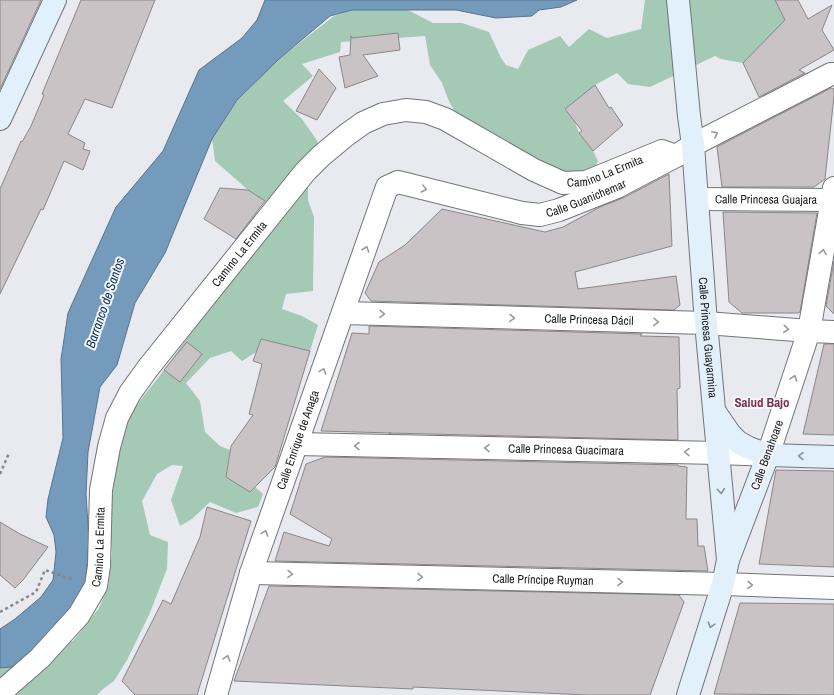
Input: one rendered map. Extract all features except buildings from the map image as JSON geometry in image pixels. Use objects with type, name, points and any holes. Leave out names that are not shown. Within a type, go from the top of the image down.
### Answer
[{"type":"street","points":[[0,119],[55,0]]},
{"type":"street","name":"Calle Princesa Guayarmina","points":[[678,0],[689,116],[684,151],[697,199],[706,323],[728,560]]},
{"type":"street","name":"Calle Guanichemar","points":[[387,187],[398,182],[522,213],[540,215],[559,210],[617,187],[831,74],[834,74]]},
{"type":"street","name":"Camino La Ermita","points":[[0,693],[40,658],[79,615],[96,586],[99,566],[99,518],[102,483],[109,447],[117,418],[130,392],[156,357],[305,172],[345,136],[363,122],[383,114],[406,110],[426,112],[445,119],[534,170],[564,183],[586,182],[662,151],[684,151]]},
{"type":"street","name":"Calle Enrique de Anaga","points":[[216,695],[251,574],[344,313],[387,187]]},
{"type":"street","name":"Calle Princesa Guajara","points":[[697,199],[833,196]]},
{"type":"street","name":"Calle Benahoare","points":[[688,695],[723,584],[728,560],[768,455],[809,331],[833,196]]},
{"type":"street","name":"Calle Princesa Dácil","points":[[344,313],[706,323],[834,332]]},
{"type":"street","points":[[714,411],[734,438],[749,448],[768,455]]},
{"type":"street","name":"Calle Princesa Guacimara","points":[[297,444],[834,457]]},
{"type":"street","name":"Calle Príncipe Ruyman","points":[[251,574],[723,584],[834,588]]},
{"type":"path","points":[[0,474],[9,453]]},
{"type":"path","points":[[0,612],[36,592],[45,570],[96,586]]},
{"type":"green space","points":[[645,0],[783,0],[796,37],[743,63],[721,59],[715,56],[650,87],[628,84],[617,73],[595,85],[565,109],[575,122],[579,133],[593,151],[598,161],[592,173],[567,179],[539,160],[459,120],[448,99],[442,83],[430,65],[425,36],[341,42],[340,52],[302,64],[313,76],[283,101],[302,119],[318,142],[308,159],[308,200],[314,217],[313,291],[286,294],[282,309],[302,316],[318,325],[310,351],[261,339],[256,352],[242,361],[231,351],[210,358],[186,383],[200,401],[205,432],[220,446],[230,450],[226,477],[250,491],[255,487],[263,494],[258,507],[236,513],[210,502],[192,519],[180,526],[171,500],[183,466],[172,465],[157,474],[142,501],[150,535],[168,542],[167,569],[149,615],[127,660],[114,681],[97,695],[0,695],[0,668],[31,665],[65,644],[73,641],[99,608],[108,586],[112,553],[108,504],[122,434],[135,407],[208,310],[269,204],[248,190],[215,161],[212,139],[237,100],[279,59],[334,16],[352,10],[408,10],[433,23],[462,23],[489,32],[501,58],[506,65],[518,69],[528,50],[560,36],[569,47],[589,29],[607,38],[641,29]]},
{"type":"water","name":"Barranco de Santos","points":[[265,0],[577,0],[561,7],[539,10],[532,16],[496,18],[456,10],[352,10],[330,16],[279,59],[237,100],[212,139],[165,253],[135,303],[117,365],[100,387],[88,452],[86,494],[89,541],[84,604],[31,665],[0,668],[0,629],[15,619],[41,597],[53,580],[56,552],[54,535],[46,517],[48,499],[63,438],[61,359],[68,313],[116,207],[163,151],[199,70],[242,38],[257,20]]},
{"type":"district","name":"Salud Bajo","points":[[762,402]]}]
